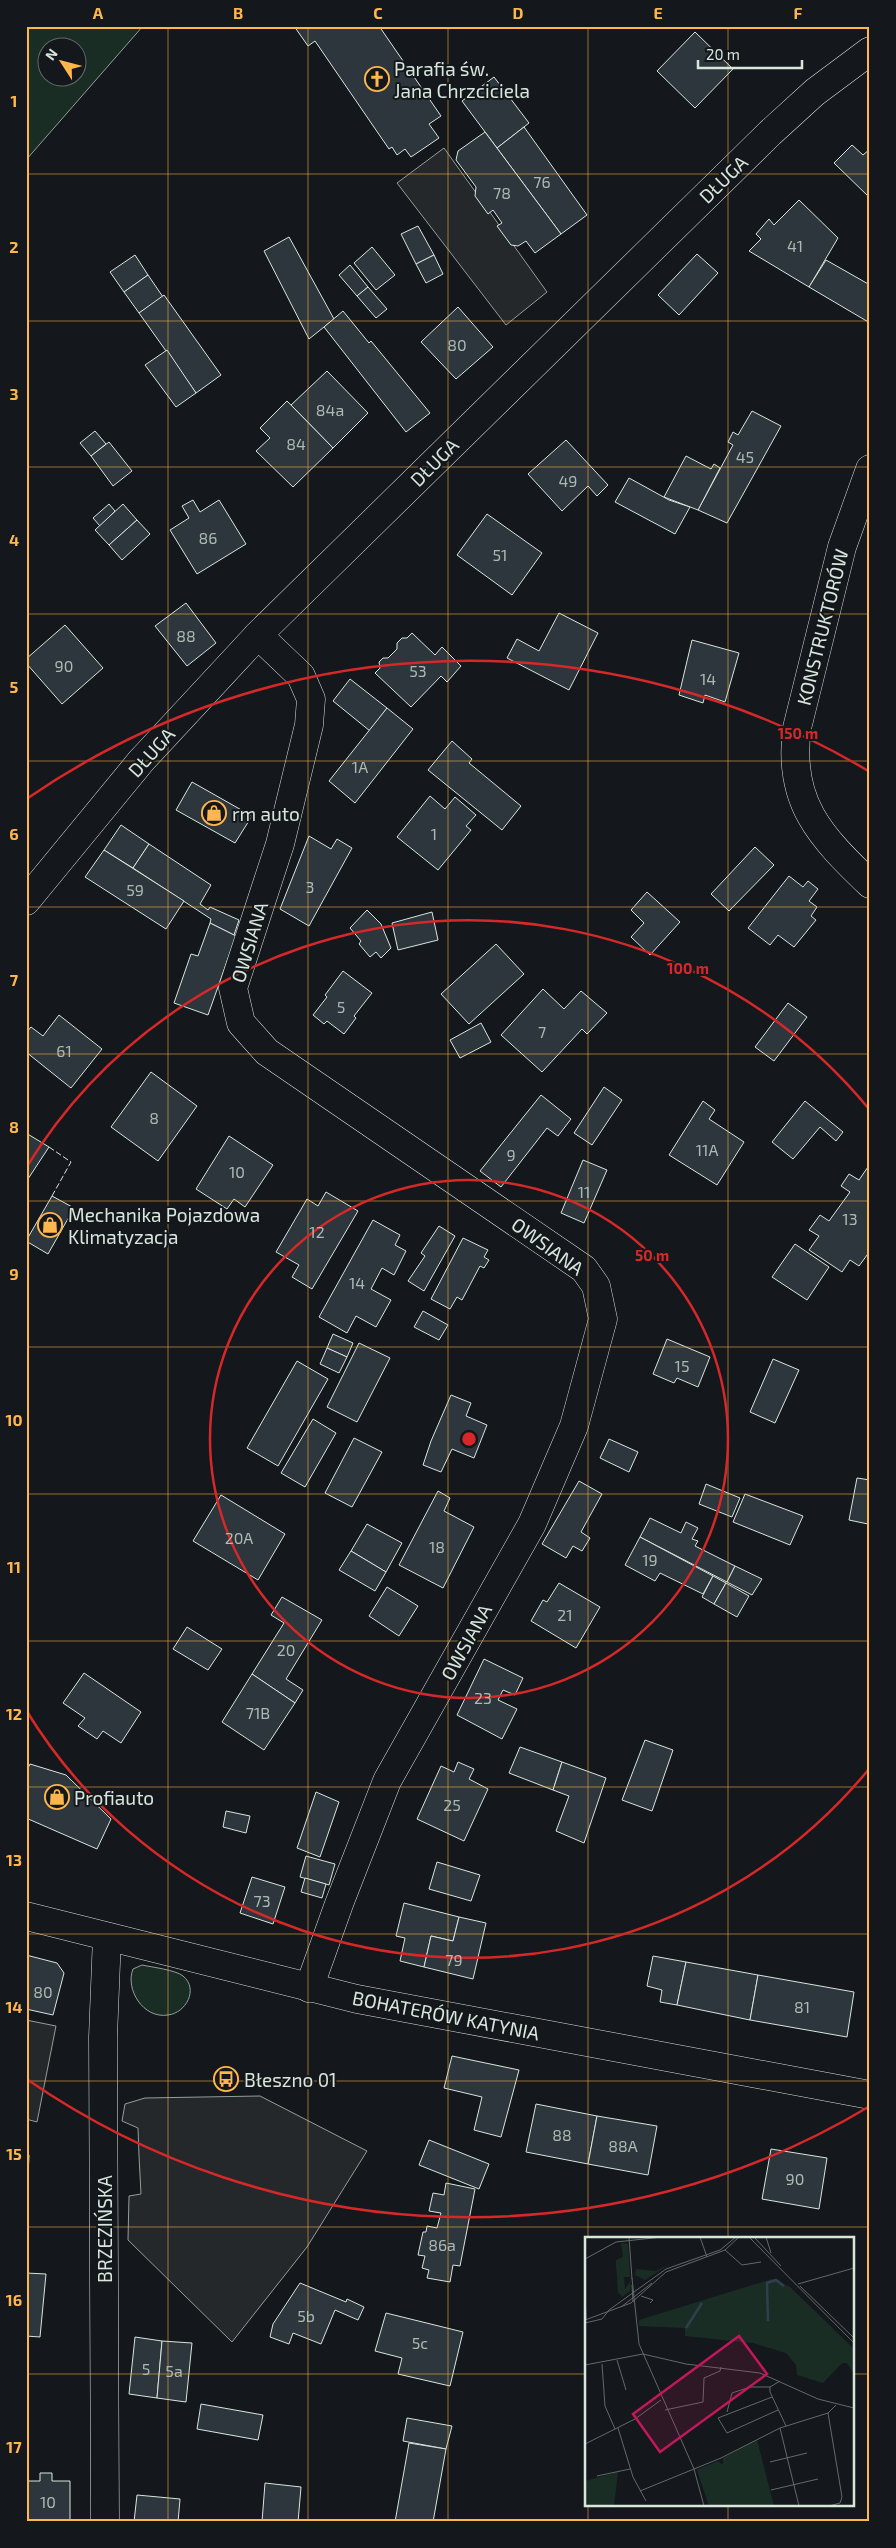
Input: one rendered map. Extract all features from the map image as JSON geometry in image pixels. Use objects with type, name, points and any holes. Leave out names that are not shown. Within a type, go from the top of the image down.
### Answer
[{"type":"street","name":"DŁUGA","points":[[26,901],[141,761],[258,635],[770,133],[816,92],[870,51]]},
{"type":"street","name":"KONSTRUKTORÓW","points":[[870,469],[842,547],[797,728],[794,749],[796,773],[807,813],[835,850],[870,884]]},
{"type":"street","name":"OWSIANA","points":[[258,635],[301,676],[311,699],[309,724],[280,844],[233,988],[241,1023],[268,1052],[584,1269],[596,1286],[604,1319],[574,1426],[532,1524],[387,1781],[339,1904],[309,1988]]},
{"type":"street","name":"BOHATERÓW KATYNIA","points":[[26,1916],[309,1988],[870,2095]]},
{"type":"street","name":"BRZEZIŃSKA","points":[[105,2522],[103,2037],[107,1936]]},
{"type":"green space","points":[[26,26],[143,26],[26,160]]},
{"type":"green space","points":[[142,1965],[175,1972],[188,1981],[190,1994],[185,2005],[180,2010],[168,2015],[159,2015],[151,2012],[138,2001],[134,1993],[131,1977],[133,1969]]},
{"type":"shaded area","points":[[444,148],[547,292],[506,325],[397,183]]},
{"type":"shaded area","points":[[26,2020],[56,2026],[37,2122],[26,2119]]},
{"type":"shaded area","points":[[260,2096],[367,2151],[307,2247],[232,2342],[128,2240],[129,2196],[141,2194],[138,2128],[122,2121],[125,2104],[145,2098]]},
{"type":"building","points":[[294,26],[379,26],[441,116],[429,124],[439,138],[411,157],[405,149],[397,155],[392,147],[389,149],[315,41],[308,46]]},
{"type":"building","points":[[695,32],[733,69],[695,108],[657,71]]},
{"type":"building","points":[[494,77],[529,123],[497,148],[462,101]]},
{"type":"building","points":[[524,127],[587,215],[561,234],[497,148]]},
{"type":"building","points":[[485,132],[561,234],[535,253],[526,241],[518,246],[511,245],[497,226],[502,223],[493,210],[488,214],[475,196],[476,187],[456,160],[458,151]]},
{"type":"building","points":[[852,145],[863,155],[870,149],[870,198],[834,163]]},
{"type":"building","points":[[799,200],[838,238],[809,287],[749,251],[761,239],[756,234],[769,219],[774,225]]},
{"type":"building","points":[[418,226],[434,255],[416,264],[401,234]]},
{"type":"building","points":[[289,237],[334,319],[309,339],[264,251]]},
{"type":"building","points":[[372,247],[395,275],[376,290],[354,263]]},
{"type":"building","points":[[697,254],[718,273],[679,315],[658,295]]},
{"type":"building","points":[[135,255],[148,275],[124,292],[110,272]]},
{"type":"building","points":[[434,255],[443,274],[426,283],[416,264]]},
{"type":"building","points":[[826,260],[870,285],[870,323],[809,287]]},
{"type":"building","points":[[350,265],[368,287],[357,296],[339,275]]},
{"type":"building","points":[[148,275],[163,297],[139,313],[124,292]]},
{"type":"building","points":[[368,287],[387,309],[376,318],[357,296]]},
{"type":"building","points":[[164,295],[221,375],[196,393],[139,313]]},
{"type":"building","points":[[458,307],[493,347],[456,379],[421,342]]},
{"type":"building","points":[[343,311],[369,343],[371,341],[430,413],[406,432],[324,327]]},
{"type":"building","points":[[167,350],[196,393],[176,407],[145,365]]},
{"type":"building","points":[[327,371],[368,413],[333,448],[291,405]]},
{"type":"building","points":[[287,401],[333,448],[293,487],[256,451],[270,438],[260,428]]},
{"type":"building","points":[[752,411],[781,426],[727,523],[698,510],[733,445],[728,442],[733,432],[738,435]]},
{"type":"building","points":[[95,431],[106,444],[91,456],[80,443]]},
{"type":"building","points":[[566,440],[608,485],[597,496],[588,486],[562,511],[528,474]]},
{"type":"building","points":[[109,442],[132,471],[113,486],[91,456]]},
{"type":"building","points":[[686,456],[711,469],[714,464],[720,468],[698,510],[664,497]]},
{"type":"building","points":[[629,478],[669,500],[690,507],[675,534],[615,502]]},
{"type":"building","points":[[193,500],[200,512],[219,500],[246,544],[197,574],[170,530],[189,518],[182,506]]},
{"type":"building","points":[[109,504],[115,511],[100,526],[93,518]]},
{"type":"building","points":[[123,504],[137,520],[109,545],[95,530]]},
{"type":"building","points":[[487,514],[542,553],[512,595],[457,555]]},
{"type":"building","points":[[137,520],[150,534],[122,560],[109,545]]},
{"type":"building","points":[[186,603],[216,643],[187,666],[155,626]]},
{"type":"building","points":[[559,613],[598,633],[569,690],[507,658],[517,639],[539,651]]},
{"type":"building","points":[[65,625],[103,668],[62,704],[26,663],[26,659]]},
{"type":"building","points":[[412,633],[435,655],[442,647],[461,666],[447,682],[441,676],[411,707],[375,673],[380,668],[379,662],[383,658],[388,658],[397,649],[397,643]]},
{"type":"building","points":[[692,640],[739,653],[725,702],[705,695],[703,703],[679,695]]},
{"type":"building","points":[[350,679],[387,708],[370,731],[333,701]]},
{"type":"building","points":[[387,708],[413,729],[355,803],[329,781]]},
{"type":"building","points":[[452,741],[472,759],[469,763],[521,806],[502,830],[428,770]]},
{"type":"building","name":"rm auto","points":[[192,782],[252,816],[235,843],[176,810]]},
{"type":"building","points":[[430,796],[445,809],[455,797],[476,815],[466,826],[471,830],[438,870],[397,837]]},
{"type":"building","points":[[121,825],[149,844],[133,868],[104,850]]},
{"type":"building","points":[[309,836],[331,849],[337,839],[352,848],[309,926],[280,909]]},
{"type":"building","points":[[149,844],[211,885],[200,904],[208,910],[210,907],[239,920],[234,935],[210,923],[211,919],[133,868]]},
{"type":"building","points":[[755,847],[774,865],[729,911],[711,894]]},
{"type":"building","points":[[104,850],[184,901],[166,929],[85,877]]},
{"type":"building","points":[[789,876],[803,887],[808,881],[818,889],[809,901],[817,907],[811,916],[816,920],[794,947],[778,935],[770,945],[748,928]]},
{"type":"building","points":[[647,892],[680,922],[650,955],[631,937],[644,923],[631,910]]},
{"type":"building","points":[[367,910],[381,924],[391,948],[381,958],[376,952],[370,957],[359,944],[361,941],[350,928]]},
{"type":"building","points":[[432,912],[438,940],[398,950],[392,923]]},
{"type":"building","points":[[210,923],[236,936],[208,1015],[174,1003],[191,954],[198,956]]},
{"type":"building","points":[[496,944],[524,974],[469,1024],[441,994]]},
{"type":"building","points":[[343,971],[372,993],[354,1016],[356,1018],[344,1034],[327,1021],[324,1024],[313,1015]]},
{"type":"building","points":[[543,989],[564,1009],[581,991],[607,1013],[587,1034],[582,1029],[542,1072],[501,1035]]},
{"type":"building","points":[[788,1003],[807,1017],[774,1061],[755,1047]]},
{"type":"building","points":[[59,1015],[102,1049],[71,1088],[26,1052],[26,1033],[31,1027],[43,1036]]},
{"type":"building","points":[[481,1023],[491,1042],[460,1058],[450,1040]]},
{"type":"building","points":[[151,1072],[197,1106],[158,1161],[111,1127]]},
{"type":"building","points":[[604,1087],[622,1100],[592,1145],[574,1133]]},
{"type":"building","points":[[541,1095],[571,1119],[558,1136],[547,1128],[501,1187],[480,1171]]},
{"type":"building","points":[[703,1101],[715,1110],[709,1119],[744,1142],[717,1185],[669,1155]]},
{"type":"building","points":[[805,1101],[843,1132],[836,1141],[820,1127],[793,1159],[772,1142]]},
{"type":"building","points":[[26,1133],[49,1147],[26,1182]]},
{"type":"building","points":[[229,1136],[273,1165],[245,1207],[234,1199],[227,1209],[196,1189]]},
{"type":"building","points":[[583,1160],[607,1170],[584,1223],[561,1213]]},
{"type":"building","points":[[870,1164],[870,1251],[859,1266],[850,1260],[842,1272],[809,1250],[819,1236],[809,1230],[820,1215],[829,1221],[850,1192],[841,1186],[849,1174],[859,1180]]},
{"type":"building","points":[[326,1192],[358,1211],[312,1289],[292,1277],[299,1265],[276,1252],[307,1199],[318,1206]]},
{"type":"building","name":"Mechanika Pojazdowa Klimatyzacja","points":[[52,1196],[74,1208],[48,1254],[26,1241]]},
{"type":"building","points":[[373,1220],[400,1235],[395,1245],[406,1251],[394,1275],[382,1268],[371,1289],[391,1300],[376,1327],[356,1316],[347,1333],[319,1317]]},
{"type":"building","points":[[439,1226],[455,1236],[424,1291],[408,1281],[425,1256],[421,1253]]},
{"type":"building","points":[[463,1238],[488,1250],[484,1257],[489,1260],[484,1268],[480,1266],[462,1300],[457,1297],[450,1309],[431,1299]]},
{"type":"building","points":[[795,1244],[829,1267],[807,1300],[772,1277]]},
{"type":"building","points":[[423,1311],[448,1325],[439,1340],[414,1327]]},
{"type":"building","points":[[333,1334],[353,1343],[347,1357],[327,1348]]},
{"type":"building","points":[[667,1339],[710,1357],[698,1387],[677,1378],[674,1383],[653,1374]]},
{"type":"building","points":[[359,1343],[390,1358],[357,1422],[327,1407]]},
{"type":"building","points":[[327,1348],[347,1357],[339,1373],[320,1364]]},
{"type":"building","points":[[773,1359],[799,1370],[775,1423],[750,1412]]},
{"type":"building","points":[[297,1361],[328,1379],[278,1466],[247,1448]]},
{"type":"building","points":[[451,1395],[471,1403],[466,1416],[487,1425],[474,1458],[452,1449],[441,1472],[423,1465]]},
{"type":"building","points":[[313,1419],[336,1433],[305,1487],[281,1473]]},
{"type":"building","points":[[354,1438],[382,1452],[352,1507],[325,1493]]},
{"type":"building","points":[[609,1439],[638,1452],[629,1472],[600,1458]]},
{"type":"building","points":[[857,1478],[870,1480],[870,1528],[868,1524],[849,1520]]},
{"type":"building","points":[[579,1481],[602,1494],[581,1532],[590,1538],[582,1551],[573,1546],[566,1558],[542,1544]]},
{"type":"building","points":[[706,1484],[740,1498],[732,1517],[699,1504]]},
{"type":"building","points":[[438,1491],[450,1498],[444,1511],[474,1527],[443,1588],[399,1565]]},
{"type":"building","points":[[745,1494],[803,1516],[790,1545],[733,1522]]},
{"type":"building","points":[[221,1495],[285,1534],[258,1580],[193,1541]]},
{"type":"building","points":[[650,1518],[681,1533],[686,1522],[698,1528],[692,1539],[698,1541],[695,1546],[735,1566],[727,1582],[640,1537]]},
{"type":"building","points":[[367,1524],[402,1543],[386,1572],[351,1551]]},
{"type":"building","points":[[640,1537],[713,1576],[703,1594],[660,1573],[655,1581],[625,1565]]},
{"type":"building","points":[[351,1551],[386,1572],[375,1591],[339,1570]]},
{"type":"building","points":[[735,1566],[762,1579],[752,1595],[727,1582]]},
{"type":"building","points":[[713,1576],[726,1583],[714,1604],[702,1597]]},
{"type":"building","points":[[559,1583],[600,1607],[576,1648],[531,1621],[543,1600],[547,1602]]},
{"type":"building","points":[[726,1583],[749,1596],[737,1617],[714,1604]]},
{"type":"building","points":[[387,1587],[418,1606],[399,1636],[369,1616]]},
{"type":"building","points":[[282,1597],[322,1620],[286,1679],[303,1690],[295,1703],[252,1674],[284,1623],[271,1615]]},
{"type":"building","points":[[187,1627],[222,1649],[208,1670],[173,1649]]},
{"type":"building","points":[[484,1659],[523,1678],[515,1695],[503,1690],[498,1700],[517,1709],[502,1739],[457,1715]]},
{"type":"building","points":[[84,1673],[141,1712],[121,1743],[103,1731],[97,1739],[78,1726],[85,1718],[63,1703]]},
{"type":"building","points":[[252,1674],[295,1703],[264,1750],[222,1722]]},
{"type":"building","points":[[645,1740],[673,1750],[652,1811],[622,1800]]},
{"type":"building","points":[[520,1747],[562,1762],[553,1790],[509,1773]]},
{"type":"building","points":[[458,1762],[474,1769],[469,1779],[488,1789],[464,1841],[417,1819],[441,1766],[454,1772]]},
{"type":"building","points":[[562,1762],[606,1778],[584,1843],[556,1831],[569,1796],[553,1790]]},
{"type":"building","name":"Profiauto","points":[[30,1764],[66,1775],[111,1819],[97,1849],[26,1818],[26,1772]]},
{"type":"building","points":[[316,1792],[339,1802],[320,1857],[297,1848]]},
{"type":"building","points":[[226,1811],[250,1816],[246,1833],[223,1827]]},
{"type":"building","points":[[306,1856],[335,1864],[329,1885],[300,1877]]},
{"type":"building","points":[[437,1862],[480,1875],[471,1901],[429,1889]]},
{"type":"building","points":[[252,1877],[285,1887],[273,1924],[240,1913]]},
{"type":"building","points":[[305,1878],[326,1884],[322,1898],[301,1892]]},
{"type":"building","points":[[404,1903],[459,1917],[453,1941],[431,1936],[424,1967],[400,1961],[405,1938],[396,1936]]},
{"type":"building","points":[[459,1917],[486,1923],[473,1979],[424,1967],[431,1936],[453,1941]]},
{"type":"building","points":[[26,1955],[57,1963],[64,1973],[53,2015],[26,2009]]},
{"type":"building","points":[[653,1956],[686,1962],[677,2005],[660,2002],[662,1990],[647,1986]]},
{"type":"building","points":[[686,1962],[758,1975],[750,2020],[677,2005]]},
{"type":"building","points":[[758,1975],[854,1992],[847,2037],[750,2020]]},
{"type":"building","points":[[452,2056],[519,2070],[501,2137],[474,2130],[482,2097],[444,2088]]},
{"type":"building","points":[[536,2104],[597,2116],[588,2164],[526,2152]]},
{"type":"building","points":[[597,2116],[657,2126],[648,2175],[588,2164]]},
{"type":"building","points":[[429,2140],[489,2164],[479,2189],[419,2165]]},
{"type":"building","points":[[771,2149],[827,2158],[819,2209],[762,2199]]},
{"type":"building","points":[[26,2155],[29,2155],[26,2221]]},
{"type":"building","points":[[446,2183],[475,2189],[460,2266],[453,2265],[450,2282],[427,2278],[429,2270],[422,2268],[425,2256],[418,2255],[423,2232],[426,2232],[427,2226],[437,2228],[441,2213],[429,2211],[433,2193],[444,2195]]},
{"type":"building","points":[[26,2273],[46,2274],[40,2337],[26,2336]]},
{"type":"building","points":[[300,2283],[346,2302],[347,2299],[364,2307],[358,2320],[335,2310],[321,2344],[293,2333],[289,2344],[270,2337],[273,2324]]},
{"type":"building","points":[[386,2313],[463,2332],[450,2386],[398,2374],[402,2358],[375,2351]]},
{"type":"building","points":[[135,2337],[162,2341],[157,2398],[129,2394]]},
{"type":"building","points":[[162,2341],[192,2343],[186,2402],[157,2398]]},
{"type":"building","points":[[201,2404],[263,2415],[258,2440],[197,2429]]},
{"type":"building","points":[[407,2418],[452,2426],[446,2449],[403,2441]]},
{"type":"building","points":[[409,2443],[446,2449],[433,2522],[395,2522]]},
{"type":"building","points":[[40,2473],[52,2473],[52,2481],[70,2481],[70,2522],[26,2522],[26,2481],[40,2481]]},
{"type":"building","points":[[265,2483],[301,2487],[298,2522],[262,2522]]},
{"type":"building","points":[[137,2495],[180,2499],[178,2522],[134,2522]]},
{"type":"fence","points":[[49,1147],[71,1162],[52,1196]]},
{"type":"place","name":"Parafia św. Jana Chrzciciela","points":[[377,79]]},
{"type":"place","name":"rm auto","points":[[214,813]]},
{"type":"place","name":"Mechanika Pojazdowa Klimatyzacja","points":[[50,1225]]},
{"type":"place","name":"Profiauto","points":[[57,1797]]},
{"type":"place","name":"Błeszno 01","points":[[226,2079]]}]
